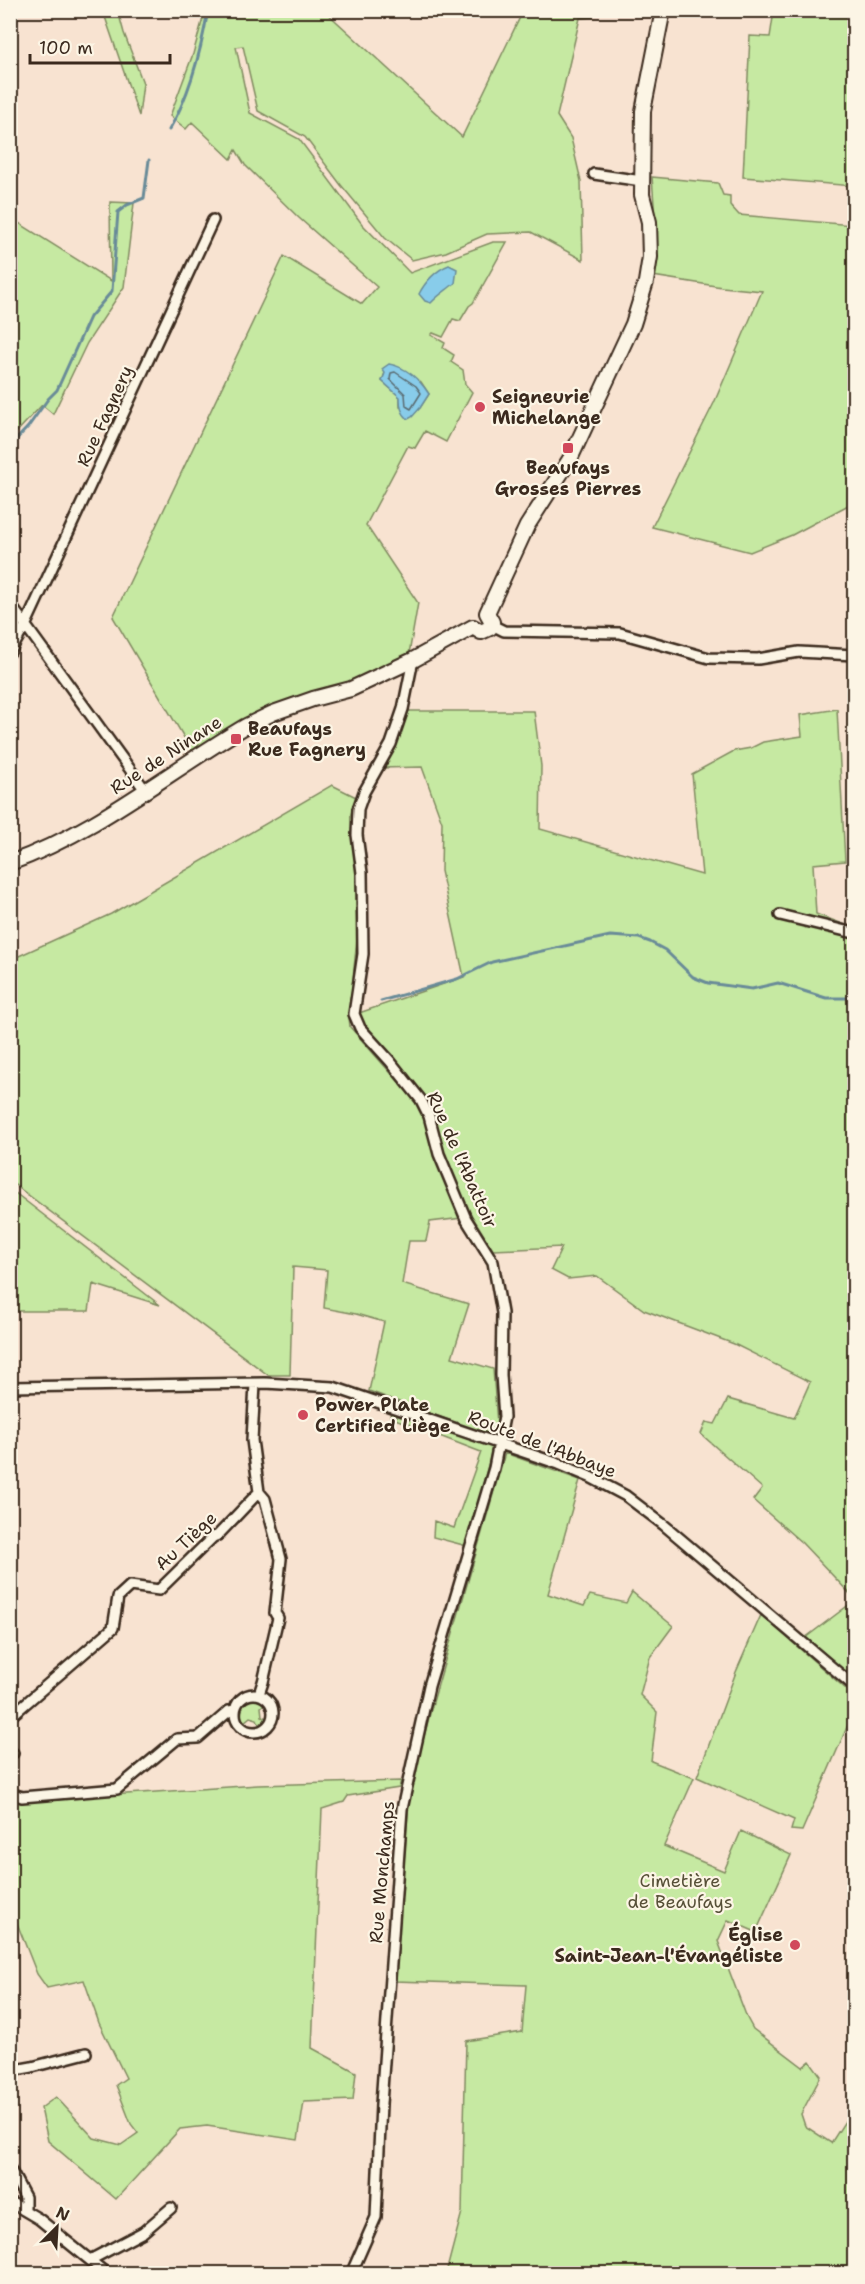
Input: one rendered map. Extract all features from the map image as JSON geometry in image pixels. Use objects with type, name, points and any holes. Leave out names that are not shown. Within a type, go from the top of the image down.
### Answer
[{"type":"street","points":[[663,10],[643,111],[642,181],[643,201],[650,222],[650,257],[640,305],[570,459],[527,526],[489,619],[504,631],[620,633],[709,658],[758,659],[799,652],[855,655]]},
{"type":"street","points":[[594,174],[642,181]]},
{"type":"street","name":"Rue Fagnery","points":[[10,652],[26,624],[213,220]]},
{"type":"street","points":[[10,604],[145,790]]},
{"type":"street","name":"Rue de Ninane","points":[[10,863],[43,851],[83,830],[246,726],[293,706],[351,689],[413,660],[473,627],[481,632],[488,631],[489,619]]},
{"type":"street","name":"Rue de l'Abattoir","points":[[413,660],[395,735],[364,792],[358,809],[357,835],[362,873],[363,954],[354,1014],[360,1028],[421,1100],[429,1116],[439,1154],[461,1206],[493,1262],[501,1313],[504,1417],[500,1444]]},
{"type":"street","points":[[780,915],[855,933]]},
{"type":"street","points":[[255,1384],[252,1440],[259,1492],[265,1499],[281,1559],[275,1613],[278,1618],[259,1694]]},
{"type":"street","name":"Route de l'Abbaye","points":[[10,1387],[255,1384],[333,1387],[500,1444],[590,1477],[626,1496],[664,1525],[855,1686]]},
{"type":"street","name":"Rue Monchamps","points":[[351,2274],[376,2217],[381,2104],[402,1809],[429,1686],[500,1444]]},
{"type":"street","name":"Au Tiège","points":[[10,1717],[113,1628],[118,1597],[130,1586],[159,1590],[213,1537],[218,1535],[259,1492]]},
{"type":"street","points":[[259,1694],[267,1698],[272,1705],[271,1722],[265,1729],[257,1732],[248,1731],[236,1718],[235,1710],[238,1702],[244,1697],[259,1694]]},
{"type":"street","points":[[10,1793],[22,1797],[117,1790],[177,1740],[198,1738],[229,1711],[235,1710]]},
{"type":"street","points":[[10,2071],[86,2053]]},
{"type":"street","points":[[10,2169],[25,2197],[25,2210]]},
{"type":"street","points":[[10,2202],[25,2210],[107,2274]]},
{"type":"street","points":[[90,2260],[143,2232],[171,2208]]},
{"type":"green space","points":[[103,11],[118,11],[143,83],[139,116]]},
{"type":"green space","points":[[205,11],[325,11],[462,137],[523,11],[593,11],[593,17],[580,18],[557,116],[571,138],[581,181],[583,260],[531,232],[487,234],[446,252],[412,260],[385,238],[305,137],[258,111],[243,46],[236,47],[250,113],[299,139],[362,224],[410,273],[493,242],[507,242],[473,303],[460,321],[453,319],[443,337],[433,333],[431,335],[445,343],[443,348],[454,355],[451,362],[463,370],[465,384],[472,392],[446,442],[425,431],[415,448],[408,446],[366,525],[418,603],[409,654],[343,686],[247,719],[192,751],[113,617],[284,256],[362,304],[377,287],[299,218],[245,165],[236,150],[231,159],[192,122],[186,129],[170,116],[193,54]],"holes":[[[385,373],[421,382],[429,394],[420,408],[400,407],[400,397],[382,381]]]},
{"type":"green space","points":[[774,11],[854,11],[854,186],[743,177],[750,36],[770,37]]},
{"type":"green space","points":[[652,177],[718,183],[723,195],[730,196],[730,205],[739,215],[852,225],[854,201],[854,502],[792,535],[750,552],[652,527],[714,403],[762,291],[653,276],[656,232]]},
{"type":"green space","points":[[110,202],[134,203],[124,287],[87,343],[53,414],[42,405],[11,438],[11,218],[111,281]]},
{"type":"green space","points":[[837,709],[845,861],[813,864],[816,914],[854,928],[854,1598],[802,1543],[753,1500],[762,1488],[701,1434],[706,1422],[715,1424],[728,1399],[794,1418],[810,1382],[734,1344],[644,1310],[597,1276],[568,1279],[551,1270],[562,1247],[493,1250],[467,1208],[440,1145],[430,1109],[405,1072],[362,1026],[359,1013],[464,977],[441,871],[442,822],[422,767],[381,768],[407,711],[534,711],[541,766],[540,829],[702,875],[692,774],[734,751],[751,748],[763,742],[802,736],[800,715]]},
{"type":"green space","points":[[332,785],[356,797],[351,814],[356,869],[357,939],[350,1027],[420,1106],[462,1218],[430,1222],[426,1241],[409,1241],[402,1284],[469,1304],[452,1357],[493,1369],[498,1438],[369,1391],[384,1322],[324,1308],[327,1270],[293,1267],[290,1375],[268,1375],[11,1182],[10,960],[111,914]]},
{"type":"green space","points":[[10,1189],[160,1305],[93,1284],[89,1311],[11,1311]]},
{"type":"green space","points":[[391,1409],[493,1446],[467,1546],[433,1537],[434,1521],[454,1528],[481,1452],[390,1417]]},
{"type":"green space","name":"Cimetière de Beaufays","points":[[505,1453],[580,1480],[548,1594],[584,1606],[590,1595],[626,1603],[632,1592],[673,1626],[650,1657],[640,1695],[657,1712],[651,1761],[694,1778],[664,1846],[724,1871],[741,1831],[791,1855],[756,1932],[728,1920],[718,1941],[753,2029],[803,2067],[810,2061],[821,2076],[801,2114],[805,2126],[831,2143],[854,2107],[854,2273],[446,2273],[462,2212],[466,2041],[522,2032],[526,1985],[394,1981],[410,1790]]},
{"type":"green space","points":[[854,1601],[854,1680],[805,1638]]},
{"type":"green space","points":[[761,1615],[854,1696],[854,1711],[802,1831],[791,1830],[794,1820],[697,1777],[736,1672]]},
{"type":"green space","points":[[257,1698],[266,1703],[261,1707],[262,1716],[268,1719],[260,1726],[257,1719],[250,1717],[244,1722],[241,1717],[243,1703]]},
{"type":"green space","points":[[401,1781],[399,1788],[348,1796],[344,1802],[322,1809],[312,2048],[356,2072],[353,2100],[304,2102],[298,2140],[207,2126],[180,2129],[116,2199],[48,2141],[41,2108],[56,2097],[94,2138],[121,2145],[138,2133],[131,2124],[116,2085],[126,2078],[99,2023],[84,1980],[47,1988],[37,1974],[11,1908],[10,1797],[24,1801],[258,1785]]},
{"type":"water","points":[[449,265],[457,269],[455,283],[431,303],[425,301],[419,294],[424,285],[435,273]]},
{"type":"water","points":[[389,364],[412,375],[429,394],[420,408],[408,419],[401,409],[400,397],[382,381],[385,373],[382,369]]},
{"type":"waterway","points":[[169,130],[194,72],[208,10]]},
{"type":"waterway","points":[[10,446],[57,390],[90,317],[112,291],[118,212],[127,205],[144,198],[149,160]]},
{"type":"waterway","points":[[381,1001],[457,979],[492,962],[610,936],[639,938],[650,942],[665,950],[693,977],[708,983],[752,989],[778,983],[826,998],[854,998]]},
{"type":"place","name":"Seigneurie Michelange","points":[[480,407]]},
{"type":"place","name":"Beaufays Grosses Pierres","points":[[568,448]]},
{"type":"place","name":"Beaufays Rue Fagnery","points":[[236,739]]},
{"type":"place","name":"Power Plate Certified Liège","points":[[303,1415]]},
{"type":"place","name":"Église Saint-Jean-l'Évangéliste","points":[[795,1945]]}]
